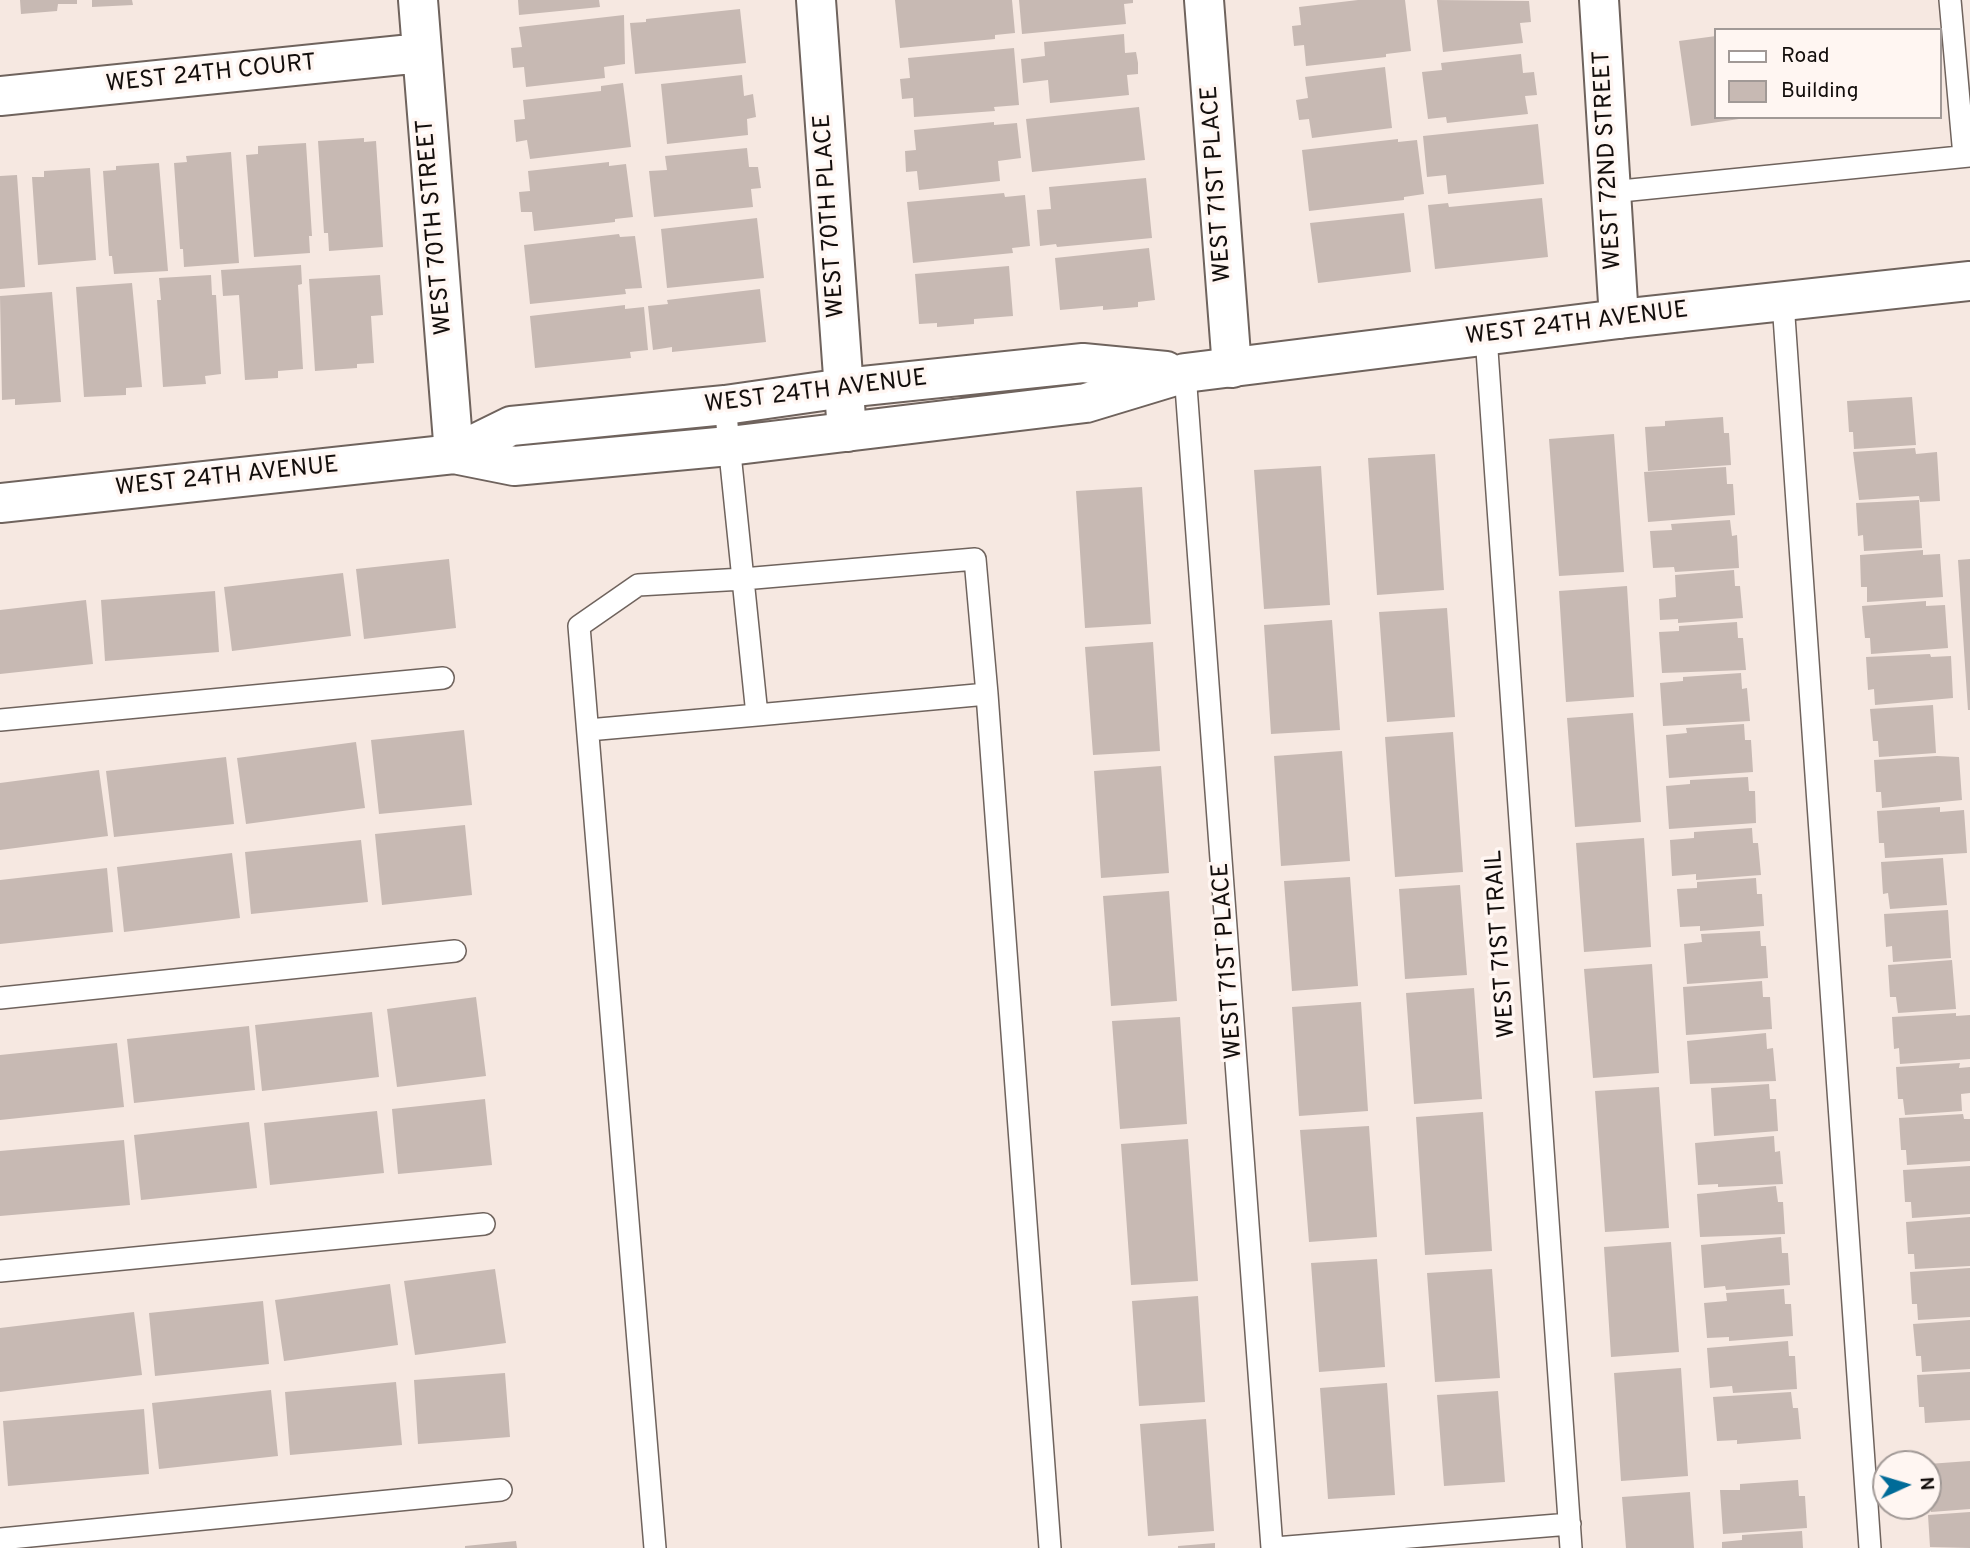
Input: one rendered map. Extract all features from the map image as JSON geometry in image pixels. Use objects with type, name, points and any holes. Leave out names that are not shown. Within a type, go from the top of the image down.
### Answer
[{"type":"street","name":"WEST 70TH STREET","points":[[418,0],[454,454]]},
{"type":"street","name":"WEST 70TH PLACE","points":[[816,0],[848,432]]},
{"type":"street","name":"WEST 71ST PLACE","points":[[1204,0],[1232,368]]},
{"type":"street","name":"WEST 72ND STREET","points":[[1599,0],[1619,319]]},
{"type":"street","name":"WEST 24TH COURT","points":[[0,96],[421,53]]},
{"type":"street","name":"WEST 24TH AVENUE","points":[[0,503],[454,454],[514,466],[729,446],[1086,402],[1185,373],[1619,319],[1970,281]]},
{"type":"street","name":"WEST 24TH AVENUE","points":[[454,454],[511,426],[726,405],[844,388],[1083,363],[1185,373]]},
{"type":"lane","points":[[1611,192],[1967,156],[1950,0]]},
{"type":"lane","points":[[1783,302],[1870,1548]]},
{"type":"lane","name":"WEST 71ST TRAIL","points":[[1486,336],[1571,1548]]},
{"type":"lane","name":"WEST 71ST PLACE","points":[[1185,373],[1274,1548]]},
{"type":"lane","points":[[726,405],[757,715]]},
{"type":"lane","points":[[655,1548],[579,626],[638,585],[975,559],[1050,1548]]},
{"type":"lane","points":[[0,720],[443,678]]},
{"type":"lane","points":[[587,730],[987,694]]},
{"type":"lane","points":[[0,998],[455,951]]},
{"type":"lane","points":[[0,1271],[484,1224]]},
{"type":"lane","points":[[0,1539],[501,1490]]},
{"type":"lane","points":[[1274,1548],[1570,1524]]},
{"type":"building","points":[[20,0],[77,0],[77,4],[58,4],[57,11],[21,14]]},
{"type":"building","points":[[92,0],[132,0],[133,5],[92,7]]},
{"type":"building","points":[[518,0],[599,0],[600,7],[519,15]]},
{"type":"building","points":[[895,0],[1012,0],[1015,33],[995,35],[995,39],[900,48]]},
{"type":"building","points":[[1019,0],[1133,0],[1133,3],[1124,4],[1126,24],[1022,34]]},
{"type":"building","points":[[1358,0],[1405,0],[1411,51],[1386,54],[1386,57],[1306,66],[1304,45],[1294,46],[1292,26],[1301,25],[1299,7]]},
{"type":"building","points":[[1437,0],[1529,1],[1531,22],[1520,23],[1523,43],[1443,52]]},
{"type":"building","points":[[740,9],[746,63],[635,74],[630,23]]},
{"type":"building","points":[[624,15],[625,64],[604,67],[605,78],[526,87],[524,67],[513,68],[511,48],[522,47],[519,27]]},
{"type":"building","points":[[1124,34],[1125,53],[1136,52],[1138,63],[1138,74],[1127,75],[1129,95],[1050,103],[1048,80],[1023,83],[1021,59],[1045,56],[1044,42]]},
{"type":"building","points":[[1714,36],[1714,119],[1739,119],[1691,126],[1679,41]]},
{"type":"building","points":[[1014,48],[1019,105],[994,107],[995,111],[914,117],[913,98],[902,99],[900,79],[910,78],[908,58]]},
{"type":"building","points":[[1521,54],[1523,73],[1534,72],[1537,95],[1525,96],[1528,114],[1447,123],[1446,117],[1428,119],[1422,72],[1442,70],[1441,63]]},
{"type":"building","points":[[1385,67],[1392,128],[1312,138],[1309,119],[1299,120],[1296,100],[1308,98],[1305,77]]},
{"type":"building","points":[[742,75],[744,96],[753,94],[756,117],[747,119],[748,135],[667,144],[661,84]]},
{"type":"building","points":[[623,83],[631,147],[530,159],[527,140],[516,142],[514,120],[525,119],[523,100],[601,91],[601,86]]},
{"type":"building","points":[[1139,107],[1145,160],[1032,172],[1026,119]]},
{"type":"building","points":[[994,122],[994,125],[1017,123],[1021,158],[998,161],[1000,181],[919,190],[917,171],[906,172],[905,151],[916,150],[914,130]]},
{"type":"building","points":[[1538,124],[1544,184],[1448,194],[1446,175],[1427,177],[1423,136]]},
{"type":"building","points":[[364,138],[364,142],[376,141],[383,247],[329,251],[328,233],[324,233],[318,141]]},
{"type":"building","points":[[1398,139],[1398,142],[1417,140],[1424,194],[1404,197],[1404,200],[1309,211],[1302,150]]},
{"type":"building","points":[[306,143],[312,236],[309,236],[310,253],[254,257],[246,155],[258,154],[258,146]]},
{"type":"building","points":[[747,148],[749,167],[758,167],[761,188],[751,189],[753,207],[654,217],[649,171],[667,170],[665,156]]},
{"type":"building","points":[[231,152],[239,263],[184,267],[183,249],[180,249],[174,163],[187,162],[186,156]]},
{"type":"building","points":[[609,162],[609,166],[626,164],[633,217],[615,219],[615,222],[534,231],[532,212],[521,212],[519,192],[530,191],[528,171]]},
{"type":"building","points":[[159,163],[168,271],[114,274],[112,256],[109,256],[103,171],[116,170],[116,166]]},
{"type":"building","points":[[90,168],[96,260],[38,265],[32,177],[44,177],[44,171]]},
{"type":"building","points":[[17,175],[25,287],[0,289],[0,176]]},
{"type":"building","points":[[1146,178],[1152,238],[1057,247],[1056,244],[1040,246],[1037,210],[1051,209],[1049,187]]},
{"type":"building","points":[[1004,193],[1005,197],[1025,195],[1030,246],[1012,248],[1013,253],[913,263],[907,202]]},
{"type":"building","points":[[1542,198],[1548,257],[1435,269],[1428,205],[1448,203],[1449,207]]},
{"type":"building","points":[[1404,213],[1411,272],[1318,283],[1310,223]]},
{"type":"building","points":[[757,218],[764,278],[667,288],[661,229]]},
{"type":"building","points":[[619,234],[620,237],[635,236],[642,288],[625,289],[626,294],[530,304],[524,245]]},
{"type":"building","points":[[1149,248],[1155,300],[1138,302],[1138,307],[1103,310],[1103,306],[1060,310],[1055,258]]},
{"type":"building","points":[[301,265],[302,284],[298,285],[303,369],[278,371],[278,378],[245,380],[239,295],[223,296],[221,270]]},
{"type":"building","points":[[1009,266],[1013,316],[974,319],[974,324],[937,327],[937,323],[919,324],[915,274]]},
{"type":"building","points":[[211,275],[212,295],[216,295],[221,374],[205,376],[206,384],[163,387],[157,300],[161,300],[159,278]]},
{"type":"building","points":[[380,275],[383,315],[371,316],[374,363],[357,364],[357,368],[315,371],[309,279]]},
{"type":"building","points":[[132,283],[142,387],[126,388],[126,395],[84,397],[76,287]]},
{"type":"building","points":[[760,289],[766,342],[672,352],[672,347],[653,350],[648,306],[668,304],[667,300]]},
{"type":"building","points":[[52,292],[61,402],[15,405],[15,399],[2,400],[0,296]]},
{"type":"building","points":[[625,305],[625,309],[644,307],[648,350],[630,352],[631,358],[535,368],[530,316]]},
{"type":"building","points":[[1912,397],[1916,445],[1854,449],[1853,432],[1849,432],[1847,401]]},
{"type":"building","points":[[1723,417],[1724,433],[1729,433],[1731,465],[1648,471],[1645,427],[1665,426],[1665,421]]},
{"type":"building","points":[[1614,434],[1624,572],[1559,576],[1549,439]]},
{"type":"building","points":[[1915,448],[1916,454],[1937,452],[1940,501],[1920,502],[1919,496],[1859,500],[1853,452]]},
{"type":"building","points":[[1435,454],[1444,590],[1377,595],[1368,458]]},
{"type":"building","points":[[1321,466],[1330,605],[1264,609],[1254,470]]},
{"type":"building","points":[[1726,467],[1727,484],[1733,484],[1735,515],[1648,522],[1644,472]]},
{"type":"building","points":[[1142,487],[1151,624],[1085,628],[1076,491]]},
{"type":"building","points":[[1919,500],[1922,548],[1864,551],[1863,535],[1858,536],[1856,503]]},
{"type":"building","points":[[1730,520],[1732,536],[1737,535],[1739,568],[1675,572],[1674,567],[1653,568],[1650,531],[1672,530],[1671,524]]},
{"type":"building","points":[[1923,550],[1923,555],[1940,554],[1943,597],[1867,602],[1867,587],[1861,587],[1860,555]]},
{"type":"building","points":[[449,559],[456,628],[364,639],[356,569]]},
{"type":"building","points":[[1970,559],[1970,710],[1968,710],[1958,560]]},
{"type":"building","points":[[1734,570],[1735,586],[1740,586],[1743,618],[1678,623],[1678,619],[1660,620],[1659,599],[1676,597],[1675,575]]},
{"type":"building","points":[[343,573],[351,636],[232,651],[224,587]]},
{"type":"building","points":[[1627,586],[1634,697],[1566,702],[1559,591]]},
{"type":"building","points":[[215,591],[219,652],[105,661],[101,600]]},
{"type":"building","points":[[86,600],[93,664],[0,674],[0,610]]},
{"type":"building","points":[[1926,601],[1926,606],[1945,605],[1948,648],[1871,654],[1870,638],[1865,638],[1862,606]]},
{"type":"building","points":[[1447,608],[1455,717],[1387,722],[1379,612]]},
{"type":"building","points":[[1332,620],[1340,730],[1271,734],[1264,625]]},
{"type":"building","points":[[1737,622],[1738,638],[1743,638],[1746,670],[1662,673],[1659,632],[1679,631],[1679,626]]},
{"type":"building","points":[[1153,642],[1160,751],[1093,755],[1085,647]]},
{"type":"building","points":[[1930,654],[1931,657],[1951,656],[1953,698],[1875,705],[1874,689],[1868,690],[1866,657]]},
{"type":"building","points":[[1741,673],[1742,689],[1747,688],[1750,721],[1663,726],[1660,683],[1683,681],[1683,677]]},
{"type":"building","points":[[1933,705],[1936,753],[1879,757],[1878,741],[1873,741],[1870,709]]},
{"type":"building","points":[[1633,713],[1641,822],[1575,827],[1567,718]]},
{"type":"building","points":[[1744,724],[1745,740],[1751,740],[1753,772],[1669,778],[1666,735],[1687,733],[1686,728]]},
{"type":"building","points":[[464,730],[472,805],[379,814],[371,740]]},
{"type":"building","points":[[1453,732],[1463,872],[1395,877],[1385,737]]},
{"type":"building","points":[[356,742],[365,808],[246,824],[237,758]]},
{"type":"building","points":[[1342,751],[1350,861],[1281,866],[1274,756]]},
{"type":"building","points":[[226,757],[234,824],[114,837],[106,771]]},
{"type":"building","points":[[1959,757],[1962,800],[1882,808],[1881,792],[1876,792],[1874,760]]},
{"type":"building","points":[[1161,766],[1169,873],[1101,878],[1094,771]]},
{"type":"building","points":[[99,770],[108,836],[0,850],[0,783]]},
{"type":"building","points":[[1748,777],[1749,791],[1755,791],[1756,823],[1669,829],[1666,786],[1690,784],[1690,780]]},
{"type":"building","points":[[1940,807],[1940,812],[1964,810],[1967,853],[1885,858],[1884,843],[1879,843],[1877,811]]},
{"type":"building","points":[[465,825],[472,895],[382,905],[375,834]]},
{"type":"building","points":[[1752,828],[1753,843],[1758,843],[1761,875],[1696,880],[1696,874],[1672,876],[1670,840],[1694,838],[1694,832]]},
{"type":"building","points":[[1644,838],[1651,947],[1584,952],[1576,843]]},
{"type":"building","points":[[361,840],[368,902],[251,914],[245,852]]},
{"type":"building","points":[[232,853],[240,918],[124,932],[117,867]]},
{"type":"building","points":[[1943,858],[1947,905],[1890,909],[1888,893],[1883,894],[1881,862]]},
{"type":"building","points":[[107,868],[113,932],[0,944],[0,880]]},
{"type":"building","points":[[1350,877],[1358,986],[1292,991],[1284,881]]},
{"type":"building","points":[[1756,878],[1757,894],[1762,894],[1764,926],[1700,931],[1700,926],[1680,927],[1677,889],[1697,888],[1697,882]]},
{"type":"building","points":[[1460,885],[1467,975],[1405,979],[1399,889]]},
{"type":"building","points":[[1169,891],[1177,1001],[1111,1006],[1103,896]]},
{"type":"building","points":[[1948,910],[1951,958],[1893,962],[1892,946],[1886,947],[1884,914]]},
{"type":"building","points":[[1760,931],[1761,946],[1766,946],[1768,978],[1687,984],[1684,944],[1702,942],[1701,934]]},
{"type":"building","points":[[1952,960],[1956,1009],[1898,1013],[1896,997],[1890,997],[1888,965]]},
{"type":"building","points":[[1652,964],[1659,1073],[1593,1078],[1584,969]]},
{"type":"building","points":[[1762,981],[1763,997],[1770,997],[1772,1029],[1686,1035],[1683,987]]},
{"type":"building","points":[[1474,988],[1482,1099],[1414,1104],[1406,993]]},
{"type":"building","points":[[476,997],[486,1076],[397,1087],[387,1009]]},
{"type":"building","points":[[1361,1002],[1368,1111],[1299,1116],[1292,1007]]},
{"type":"building","points":[[372,1012],[379,1077],[262,1091],[255,1025]]},
{"type":"building","points":[[1956,1013],[1956,1016],[1970,1015],[1970,1059],[1900,1064],[1899,1048],[1894,1049],[1892,1017]]},
{"type":"building","points":[[1180,1017],[1187,1124],[1120,1129],[1112,1021]]},
{"type":"building","points":[[249,1026],[255,1090],[134,1103],[127,1039]]},
{"type":"building","points":[[1766,1033],[1767,1049],[1773,1048],[1776,1081],[1690,1084],[1687,1041]]},
{"type":"building","points":[[117,1043],[124,1107],[0,1120],[0,1055]]},
{"type":"building","points":[[1960,1063],[1959,1068],[1970,1067],[1970,1093],[1961,1094],[1962,1111],[1905,1115],[1903,1099],[1898,1099],[1896,1067]]},
{"type":"building","points":[[1769,1084],[1770,1099],[1776,1099],[1778,1131],[1714,1136],[1711,1088]]},
{"type":"building","points":[[1659,1087],[1669,1228],[1605,1232],[1595,1091]]},
{"type":"building","points":[[485,1099],[492,1165],[398,1174],[392,1109]]},
{"type":"building","points":[[377,1111],[384,1173],[270,1185],[264,1123]]},
{"type":"building","points":[[1483,1112],[1492,1251],[1425,1255],[1416,1117]]},
{"type":"building","points":[[1963,1114],[1964,1119],[1970,1119],[1970,1161],[1907,1165],[1906,1150],[1901,1150],[1899,1118]]},
{"type":"building","points":[[249,1122],[257,1188],[141,1200],[134,1135]]},
{"type":"building","points":[[1369,1126],[1377,1237],[1309,1242],[1300,1130]]},
{"type":"building","points":[[1774,1136],[1775,1152],[1780,1151],[1783,1184],[1718,1187],[1718,1184],[1698,1185],[1695,1143]]},
{"type":"building","points":[[1188,1139],[1198,1281],[1131,1285],[1121,1144]]},
{"type":"building","points":[[124,1140],[130,1205],[0,1216],[0,1151]]},
{"type":"building","points":[[1970,1166],[1970,1214],[1912,1218],[1911,1202],[1905,1202],[1903,1170]]},
{"type":"building","points":[[1776,1186],[1778,1202],[1783,1202],[1785,1234],[1700,1237],[1697,1194]]},
{"type":"building","points":[[1970,1217],[1970,1266],[1915,1269],[1914,1254],[1908,1254],[1906,1222]]},
{"type":"building","points":[[1781,1237],[1782,1253],[1788,1253],[1790,1285],[1726,1290],[1725,1286],[1704,1288],[1701,1245]]},
{"type":"building","points":[[1671,1242],[1679,1352],[1611,1357],[1604,1247]]},
{"type":"building","points":[[1377,1259],[1385,1367],[1319,1372],[1311,1263]]},
{"type":"building","points":[[1970,1268],[1970,1317],[1918,1320],[1917,1304],[1912,1304],[1910,1272]]},
{"type":"building","points":[[495,1269],[506,1343],[415,1355],[404,1281]]},
{"type":"building","points":[[1492,1269],[1500,1378],[1435,1382],[1427,1273]]},
{"type":"building","points":[[390,1284],[398,1345],[284,1361],[275,1300]]},
{"type":"building","points":[[1784,1289],[1785,1304],[1791,1304],[1793,1336],[1729,1341],[1729,1337],[1707,1338],[1704,1303],[1727,1301],[1726,1293]]},
{"type":"building","points":[[1198,1296],[1205,1402],[1139,1406],[1132,1301]]},
{"type":"building","points":[[263,1301],[269,1364],[155,1376],[149,1313]]},
{"type":"building","points":[[134,1312],[142,1375],[0,1392],[0,1328]]},
{"type":"building","points":[[1970,1320],[1970,1369],[1922,1372],[1921,1356],[1916,1356],[1913,1324]]},
{"type":"building","points":[[1788,1341],[1789,1356],[1795,1356],[1797,1389],[1733,1393],[1732,1386],[1710,1388],[1707,1348]]},
{"type":"building","points":[[1681,1368],[1688,1476],[1621,1481],[1614,1373]]},
{"type":"building","points":[[1970,1372],[1970,1420],[1925,1423],[1924,1407],[1919,1407],[1917,1375]]},
{"type":"building","points":[[505,1373],[510,1437],[418,1444],[414,1380]]},
{"type":"building","points":[[396,1382],[402,1445],[290,1455],[285,1392]]},
{"type":"building","points":[[1387,1383],[1395,1495],[1328,1499],[1320,1388]]},
{"type":"building","points":[[271,1390],[278,1456],[159,1469],[152,1403]]},
{"type":"building","points":[[1498,1391],[1505,1482],[1444,1486],[1437,1395]]},
{"type":"building","points":[[1791,1392],[1793,1408],[1798,1408],[1801,1439],[1737,1444],[1737,1440],[1717,1441],[1713,1397]]},
{"type":"building","points":[[144,1409],[149,1474],[8,1486],[3,1421]]},
{"type":"building","points":[[1206,1419],[1214,1531],[1148,1536],[1140,1424]]},
{"type":"building","points":[[1970,1461],[1970,1509],[1942,1511],[1942,1463]]},
{"type":"building","points":[[1798,1480],[1799,1496],[1805,1496],[1807,1528],[1723,1534],[1720,1490],[1740,1490],[1740,1484]]},
{"type":"building","points":[[1690,1492],[1694,1548],[1626,1548],[1622,1497]]},
{"type":"building","points":[[1970,1512],[1970,1548],[1930,1547],[1928,1520],[1942,1520],[1942,1514]]},
{"type":"building","points":[[1802,1531],[1803,1548],[1722,1548],[1722,1542],[1742,1540],[1742,1535]]},
{"type":"building","points":[[516,1541],[517,1548],[465,1548],[465,1546]]},
{"type":"building","points":[[1215,1543],[1215,1548],[1178,1548],[1178,1546]]}]
